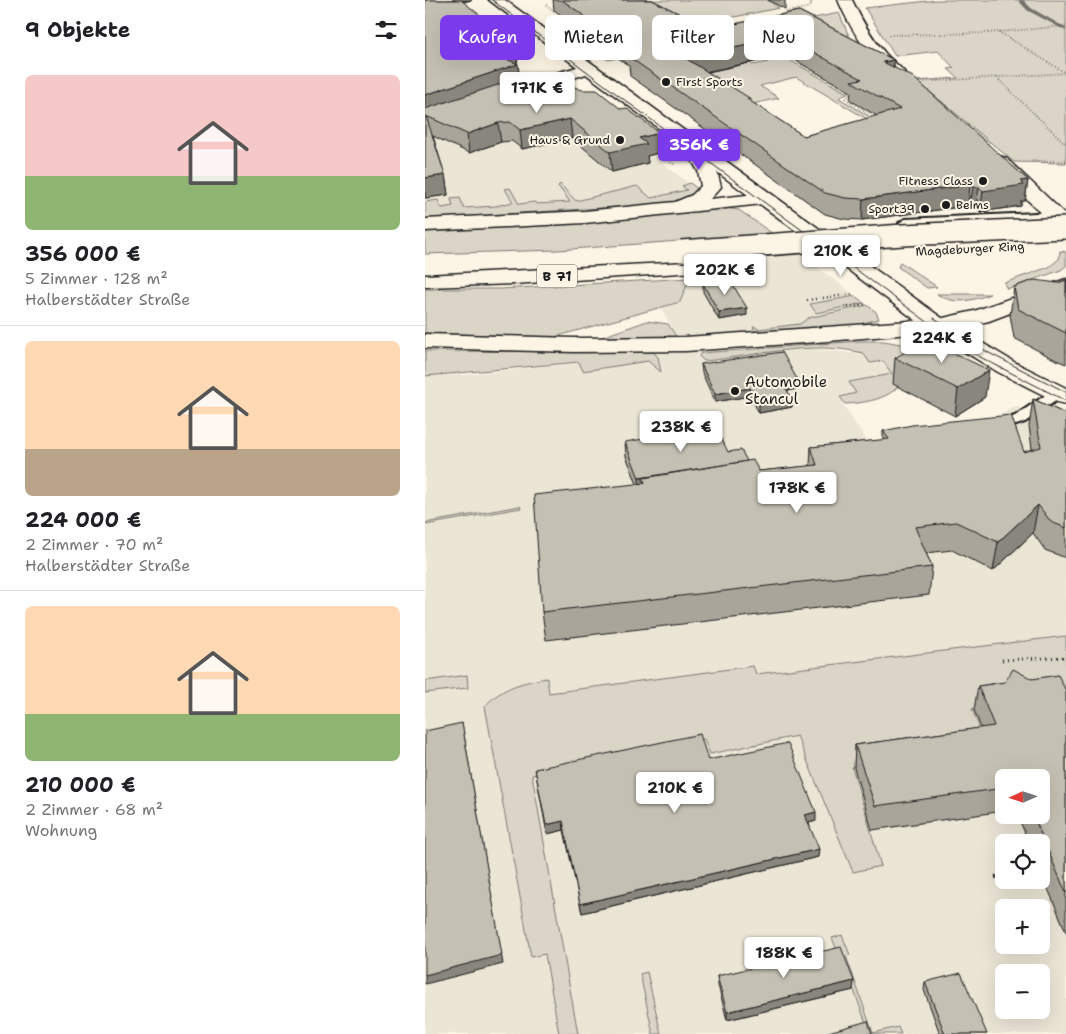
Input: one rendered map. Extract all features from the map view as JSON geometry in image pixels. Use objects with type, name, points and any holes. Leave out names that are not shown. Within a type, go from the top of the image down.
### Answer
[{"type":"main road","points":[[496,0],[938,326],[990,358],[1062,395]]},
{"type":"main road","points":[[845,0],[858,28],[871,48],[889,67],[915,83]]},
{"type":"main road","points":[[501,95],[590,68]]},
{"type":"main road","points":[[671,209],[694,201],[707,193],[711,188],[711,181],[693,145]]},
{"type":"main road","points":[[991,149],[1063,223]]},
{"type":"main road","points":[[425,225],[567,218],[765,199]]},
{"type":"main road","name":"Magdeburger Ring","points":[[425,281],[524,278],[921,234],[1063,223]]},
{"type":"main road","name":"Magdeburger Ring","points":[[425,263],[559,259],[685,260],[912,252],[1066,244]]},
{"type":"main road","points":[[425,340],[563,345],[672,344],[938,326],[981,316],[1066,285]]},
{"type":"lane","points":[[905,223],[1063,223]]},
{"type":"lane","points":[[981,432],[1019,419],[1062,395]]},
{"type":"path","points":[[786,12],[811,7],[809,0]]},
{"type":"path","points":[[881,35],[999,32],[1066,26]]},
{"type":"path","points":[[999,32],[1065,73]]},
{"type":"path","points":[[799,63],[831,80],[850,93],[846,98],[847,100],[880,120]]},
{"type":"path","points":[[915,83],[1065,73]]},
{"type":"path","points":[[997,77],[1066,144]]},
{"type":"path","points":[[915,83],[991,149]]},
{"type":"path","points":[[849,96],[855,96]]},
{"type":"path","points":[[863,110],[867,109]]},
{"type":"path","points":[[1031,161],[1066,161]]},
{"type":"path","points":[[807,300],[859,293]]},
{"type":"path","points":[[1002,660],[1066,657]]},
{"type":"shaded area","points":[[635,0],[767,0],[779,8],[734,17],[734,15],[652,15],[652,51],[642,53],[642,15],[628,15]]},
{"type":"shaded area","points":[[937,0],[1066,0],[1066,163],[1014,162],[917,81],[958,78],[948,69],[954,68],[938,51],[895,56],[865,8]]},
{"type":"shaded area","points":[[839,13],[849,36],[862,54],[821,50],[814,52],[814,18]]},
{"type":"shaded area","points":[[744,32],[744,47],[734,43],[734,34]]},
{"type":"shaded area","points":[[734,54],[753,65],[768,62],[765,60],[789,60],[847,93],[839,98],[887,127],[887,131],[796,77],[760,86],[779,98],[740,107],[685,77],[742,64],[734,57]]},
{"type":"shaded area","points":[[628,126],[663,153],[653,156],[696,189],[689,198],[425,210],[425,132]]},
{"type":"shaded area","points":[[690,183],[699,190],[696,193],[683,200],[663,204],[425,219],[425,202],[438,200],[441,208],[453,206],[451,199],[460,198],[464,208],[496,206],[513,202],[505,189],[510,188],[519,204],[535,202],[536,204],[570,202],[558,186],[560,184],[576,201],[637,186],[651,198],[687,190],[682,186]]},
{"type":"shaded area","points":[[725,208],[739,210],[773,234],[558,250],[425,254],[425,232],[576,223]]},
{"type":"shaded area","points":[[773,234],[877,312],[880,320],[857,326],[728,336],[677,337],[661,308],[680,302],[690,278],[682,241]]},
{"type":"shaded area","points":[[1060,251],[1066,252],[1066,266],[1061,270],[1007,289],[1004,283],[1049,267],[1059,259]]},
{"type":"shaded area","points":[[900,262],[937,287],[927,288],[898,267]]},
{"type":"shaded area","points":[[690,278],[680,302],[554,337],[425,333],[425,289],[500,289]]},
{"type":"shaded area","points":[[937,294],[990,294],[956,301]]},
{"type":"shaded area","points":[[855,296],[864,303],[816,313],[810,304]]},
{"type":"shaded area","points":[[867,305],[876,312],[879,319],[856,325],[756,333],[753,327],[758,329],[800,324],[808,318]]},
{"type":"shaded area","points":[[647,321],[668,324],[676,336],[599,338]]},
{"type":"shaded area","points":[[860,341],[884,341],[918,347],[905,377],[894,390],[874,400],[852,404],[845,404],[840,397],[856,393],[849,382],[892,374],[883,361],[870,363],[863,353],[844,349],[824,348],[784,350],[704,361],[699,356],[701,353]]},
{"type":"shaded area","points":[[810,349],[863,354],[901,375],[872,392],[839,398],[872,449],[983,426],[1015,406],[1066,432],[1066,1034],[425,1034],[425,350],[461,375],[577,363],[646,353]]},
{"type":"shaded area","points":[[425,351],[653,352],[658,357],[661,372],[648,361],[583,371],[579,362],[425,376]]},
{"type":"shaded area","points":[[520,506],[521,508],[425,525],[425,523]]},
{"type":"shaded area","points":[[1066,636],[1066,722],[1006,704],[972,709],[988,749],[852,767],[881,866],[853,872],[797,736],[710,754],[704,739],[532,775],[578,1034],[559,1034],[545,954],[531,957],[485,706],[498,694],[513,686],[547,678],[549,693],[753,666],[756,674]]},
{"type":"shaded area","points":[[467,675],[468,688],[425,693],[425,681]]},
{"type":"shaded area","points":[[842,935],[850,955],[846,956],[873,1033],[898,1027],[901,1034],[870,1034],[841,955],[839,955],[832,938]]},
{"type":"shaded area","points":[[647,972],[661,1034],[653,1034],[640,974]]},
{"type":"building","points":[[425,0],[461,0],[480,15],[440,15],[440,60],[508,60],[518,64],[425,95]]},
{"type":"building","points":[[562,0],[652,0],[682,15],[652,15],[652,60],[688,60],[751,99],[747,99],[804,136],[900,109],[851,81],[862,79],[814,52],[814,19],[894,60],[883,62],[913,77],[1028,180],[1020,181],[1024,185],[983,191],[979,187],[970,185],[863,199],[845,198],[825,193],[633,60],[642,60],[642,15],[583,15]]},
{"type":"building","points":[[799,11],[807,15],[779,15]]},
{"type":"building","points":[[744,22],[744,46],[734,48],[734,24]]},
{"type":"building","points":[[537,72],[582,90],[597,90],[621,109],[626,108],[660,133],[639,138],[647,144],[610,152],[570,119],[520,130],[510,122],[498,123],[467,134],[426,116],[445,175],[425,178],[425,109]]},
{"type":"building","points":[[730,280],[747,308],[719,312],[703,284]]},
{"type":"building","points":[[1034,280],[1058,283],[1066,280],[1066,333],[1018,309],[1014,287]]},
{"type":"building","points":[[926,340],[989,370],[958,389],[895,358]]},
{"type":"building","points":[[782,352],[798,381],[783,383],[792,399],[759,404],[750,388],[715,394],[701,364]]},
{"type":"building","points":[[1033,399],[1066,414],[1066,528],[1051,522],[1038,505],[998,542],[956,522],[915,527],[932,567],[542,612],[534,495],[645,483],[643,478],[753,460],[759,471],[817,465],[811,447],[889,439],[883,431],[912,425],[1011,415],[1024,452],[1041,447]]},
{"type":"building","points":[[716,427],[728,452],[741,450],[747,461],[639,478],[625,442]]},
{"type":"building","points":[[1013,669],[1032,679],[1058,675],[1066,691],[1066,893],[1050,855],[1050,834],[1041,834],[1037,824],[1050,824],[1050,769],[995,769],[995,789],[875,806],[855,745],[994,726],[978,686],[1005,682]]},
{"type":"building","points":[[462,723],[502,955],[425,975],[425,731]]},
{"type":"building","points":[[700,734],[708,760],[788,743],[816,812],[805,815],[819,849],[580,904],[563,821],[546,825],[535,769]]},
{"type":"building","points":[[841,947],[854,981],[727,1012],[717,976]]},
{"type":"building","points":[[961,973],[987,1034],[945,1034],[925,982]]},
{"type":"building","points":[[868,1021],[872,1034],[821,1034]]},
{"type":"waterway","points":[[1020,0],[1029,9],[1066,30]]},
{"type":"tram line","points":[[492,0],[630,104],[948,337],[982,358],[1066,401]]},
{"type":"tram line","points":[[934,318],[989,353],[1066,392]]},
{"type":"place","name":"First Sports","points":[[666,82]]},
{"type":"place","name":"Haus & Grund","points":[[620,140]]},
{"type":"place","name":"Fitness Class","points":[[983,181]]},
{"type":"place","name":"Beims","points":[[946,205]]},
{"type":"place","name":"Sport39","points":[[925,209]]},
{"type":"place","name":"Automobile Stancul","points":[[735,391]]}]
